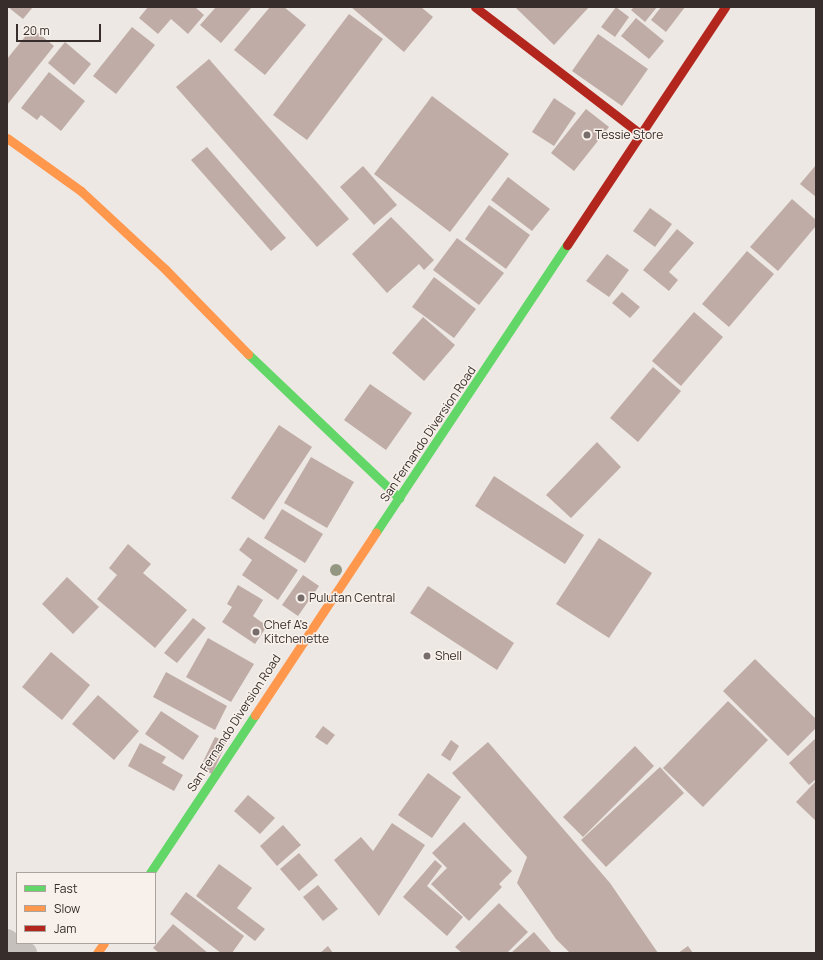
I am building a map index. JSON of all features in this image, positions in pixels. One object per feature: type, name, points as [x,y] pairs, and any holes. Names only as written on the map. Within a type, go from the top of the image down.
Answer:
[{"type":"main road","points":[[475,7],[642,135]]},
{"type":"main road","name":"San Fernando Diversion Road","points":[[151,872],[642,135],[725,7]]},
{"type":"main road","points":[[7,138],[81,191],[165,269],[286,394],[399,498]]},
{"type":"main road","points":[[97,953],[103,944]]},
{"type":"street","points":[[7,940],[26,953]]},
{"type":"building","points":[[8,7],[33,7],[23,19]]},
{"type":"building","points":[[148,7],[195,7],[204,15],[188,34],[171,19],[158,34],[139,18]]},
{"type":"building","points":[[216,7],[252,7],[221,43],[200,25]]},
{"type":"building","points":[[270,7],[284,7],[306,25],[265,75],[234,50]]},
{"type":"building","points":[[351,7],[421,7],[433,17],[404,52]]},
{"type":"building","points":[[515,7],[589,7],[554,45]]},
{"type":"building","points":[[616,7],[629,17],[615,37],[601,27]]},
{"type":"building","points":[[634,7],[657,7],[645,22],[631,10]]},
{"type":"building","points":[[661,7],[685,7],[666,32],[651,20]]},
{"type":"building","points":[[349,14],[383,39],[307,140],[273,115]]},
{"type":"building","points":[[636,18],[664,41],[649,59],[621,36]]},
{"type":"building","points":[[132,27],[155,45],[116,94],[93,76]]},
{"type":"building","points":[[32,28],[54,46],[7,105],[7,59]]},
{"type":"building","points":[[598,34],[648,69],[622,106],[572,71]]},
{"type":"building","points":[[65,42],[91,64],[74,85],[48,63]]},
{"type":"building","points":[[209,59],[349,219],[317,247],[176,87]]},
{"type":"building","points":[[49,72],[85,101],[61,131],[41,115],[37,120],[21,108]]},
{"type":"building","points":[[432,96],[509,154],[450,232],[374,174]]},
{"type":"building","points":[[554,98],[576,113],[554,146],[532,132]]},
{"type":"building","points":[[586,109],[609,127],[574,171],[551,153]]},
{"type":"building","points":[[207,147],[286,238],[271,251],[191,160]]},
{"type":"building","points":[[816,165],[816,197],[800,184]]},
{"type":"building","points":[[363,166],[397,205],[374,225],[340,187]]},
{"type":"building","points":[[508,177],[550,209],[532,231],[491,200]]},
{"type":"building","points":[[792,199],[816,220],[816,226],[778,271],[750,247]]},
{"type":"building","points":[[489,205],[530,235],[506,269],[465,239]]},
{"type":"building","points":[[650,208],[672,224],[655,247],[633,231]]},
{"type":"building","points":[[391,217],[434,260],[424,270],[419,264],[387,293],[352,254]]},
{"type":"building","points":[[677,229],[694,243],[669,272],[678,280],[669,291],[643,270]]},
{"type":"building","points":[[457,238],[504,273],[479,305],[433,270]]},
{"type":"building","points":[[747,251],[774,274],[729,327],[702,304]]},
{"type":"building","points":[[607,254],[629,270],[609,297],[586,281]]},
{"type":"building","points":[[434,277],[476,309],[454,338],[412,307]]},
{"type":"building","points":[[622,292],[640,307],[630,318],[612,303]]},
{"type":"building","points":[[694,312],[723,337],[681,386],[652,361]]},
{"type":"building","points":[[423,317],[455,345],[424,381],[392,353]]},
{"type":"building","points":[[653,367],[681,391],[638,442],[610,418]]},
{"type":"building","points":[[370,384],[412,413],[386,450],[344,420]]},
{"type":"building","points":[[279,425],[312,447],[264,520],[231,498]]},
{"type":"building","points":[[597,442],[621,467],[571,518],[546,495]]},
{"type":"building","points":[[311,457],[354,482],[327,528],[284,503]]},
{"type":"building","points":[[494,476],[584,535],[565,564],[475,506]]},
{"type":"building","points":[[282,509],[323,534],[305,563],[264,538]]},
{"type":"building","points":[[248,537],[298,570],[278,600],[242,575],[252,560],[239,550]]},
{"type":"building","points":[[599,538],[652,573],[609,638],[556,604]]},
{"type":"building","points":[[128,544],[151,564],[143,573],[187,610],[155,648],[97,599],[117,575],[109,568]]},
{"type":"building","points":[[303,575],[319,586],[298,616],[282,605]]},
{"type":"building","points":[[67,577],[99,607],[73,634],[42,604]]},
{"type":"building","points":[[238,585],[263,600],[253,616],[267,626],[255,644],[222,622],[232,607],[227,604]]},
{"type":"building","points":[[428,586],[514,643],[497,670],[410,613]]},
{"type":"building","points":[[193,618],[206,628],[177,663],[164,653]]},
{"type":"building","points":[[208,638],[254,664],[231,702],[186,677]]},
{"type":"building","points":[[51,652],[90,685],[62,720],[22,687]]},
{"type":"building","points":[[755,659],[816,719],[816,728],[788,756],[723,691]]},
{"type":"building","points":[[166,672],[227,706],[215,730],[153,697]]},
{"type":"building","points":[[98,695],[139,731],[114,760],[72,724]]},
{"type":"building","points":[[728,701],[768,740],[703,807],[663,768]]},
{"type":"building","points":[[161,711],[199,736],[183,760],[145,734]]},
{"type":"building","points":[[323,726],[335,735],[327,745],[315,737]]},
{"type":"building","points":[[215,737],[227,742],[212,774],[200,768]]},
{"type":"building","points":[[816,738],[816,779],[809,785],[789,763]]},
{"type":"building","points":[[451,740],[459,746],[450,761],[441,755]]},
{"type":"building","points":[[488,742],[610,883],[658,953],[570,953],[556,939],[517,883],[527,857],[452,773]]},
{"type":"building","points":[[140,743],[166,757],[162,763],[183,775],[174,791],[128,766]]},
{"type":"building","points":[[635,746],[654,766],[583,837],[563,817]]},
{"type":"building","points":[[660,767],[684,793],[606,867],[581,840]]},
{"type":"building","points":[[428,773],[461,797],[432,838],[398,815]]},
{"type":"building","points":[[816,781],[816,821],[796,802]]},
{"type":"building","points":[[248,795],[275,818],[260,834],[234,811]]},
{"type":"building","points":[[464,822],[512,871],[499,884],[502,887],[469,921],[431,884],[447,868],[432,853]]},
{"type":"building","points":[[392,823],[425,845],[379,916],[334,860],[361,837],[373,851]]},
{"type":"building","points":[[283,825],[301,845],[277,866],[260,846]]},
{"type":"building","points":[[299,853],[318,875],[299,891],[280,869]]},
{"type":"building","points":[[435,860],[442,866],[427,886],[463,917],[447,936],[403,897]]},
{"type":"building","points":[[219,864],[252,888],[237,908],[265,929],[255,941],[196,896]]},
{"type":"building","points":[[318,885],[338,909],[323,921],[303,897]]},
{"type":"building","points":[[186,892],[244,936],[232,953],[221,953],[170,914]]},
{"type":"building","points":[[499,903],[528,932],[507,953],[462,953],[455,947]]},
{"type":"building","points":[[173,924],[208,953],[159,953],[153,948]]},
{"type":"building","points":[[534,932],[552,953],[511,953]]},
{"type":"building","points":[[328,946],[333,953],[320,953]]},
{"type":"building","points":[[688,946],[693,953],[678,953]]},
{"type":"traffic: fast","points":[[376,532],[567,245]]},
{"type":"traffic: fast","points":[[248,354],[399,498]]},
{"type":"traffic: fast","points":[[151,872],[255,715]]},
{"type":"traffic: slow","points":[[7,138],[81,191],[165,269],[248,354]]},
{"type":"traffic: slow","points":[[255,715],[376,532]]},
{"type":"traffic: slow","points":[[97,953],[103,944]]},
{"type":"traffic: jam","points":[[475,7],[642,135]]},
{"type":"traffic: jam","points":[[567,245],[725,7]]},
{"type":"place","name":"Tessie Store","points":[[587,135]]},
{"type":"place","name":"Pulutan Central","points":[[301,598]]},
{"type":"place","name":"Chef A's Kitchenette","points":[[256,632]]},
{"type":"place","name":"Shell","points":[[427,656]]}]
